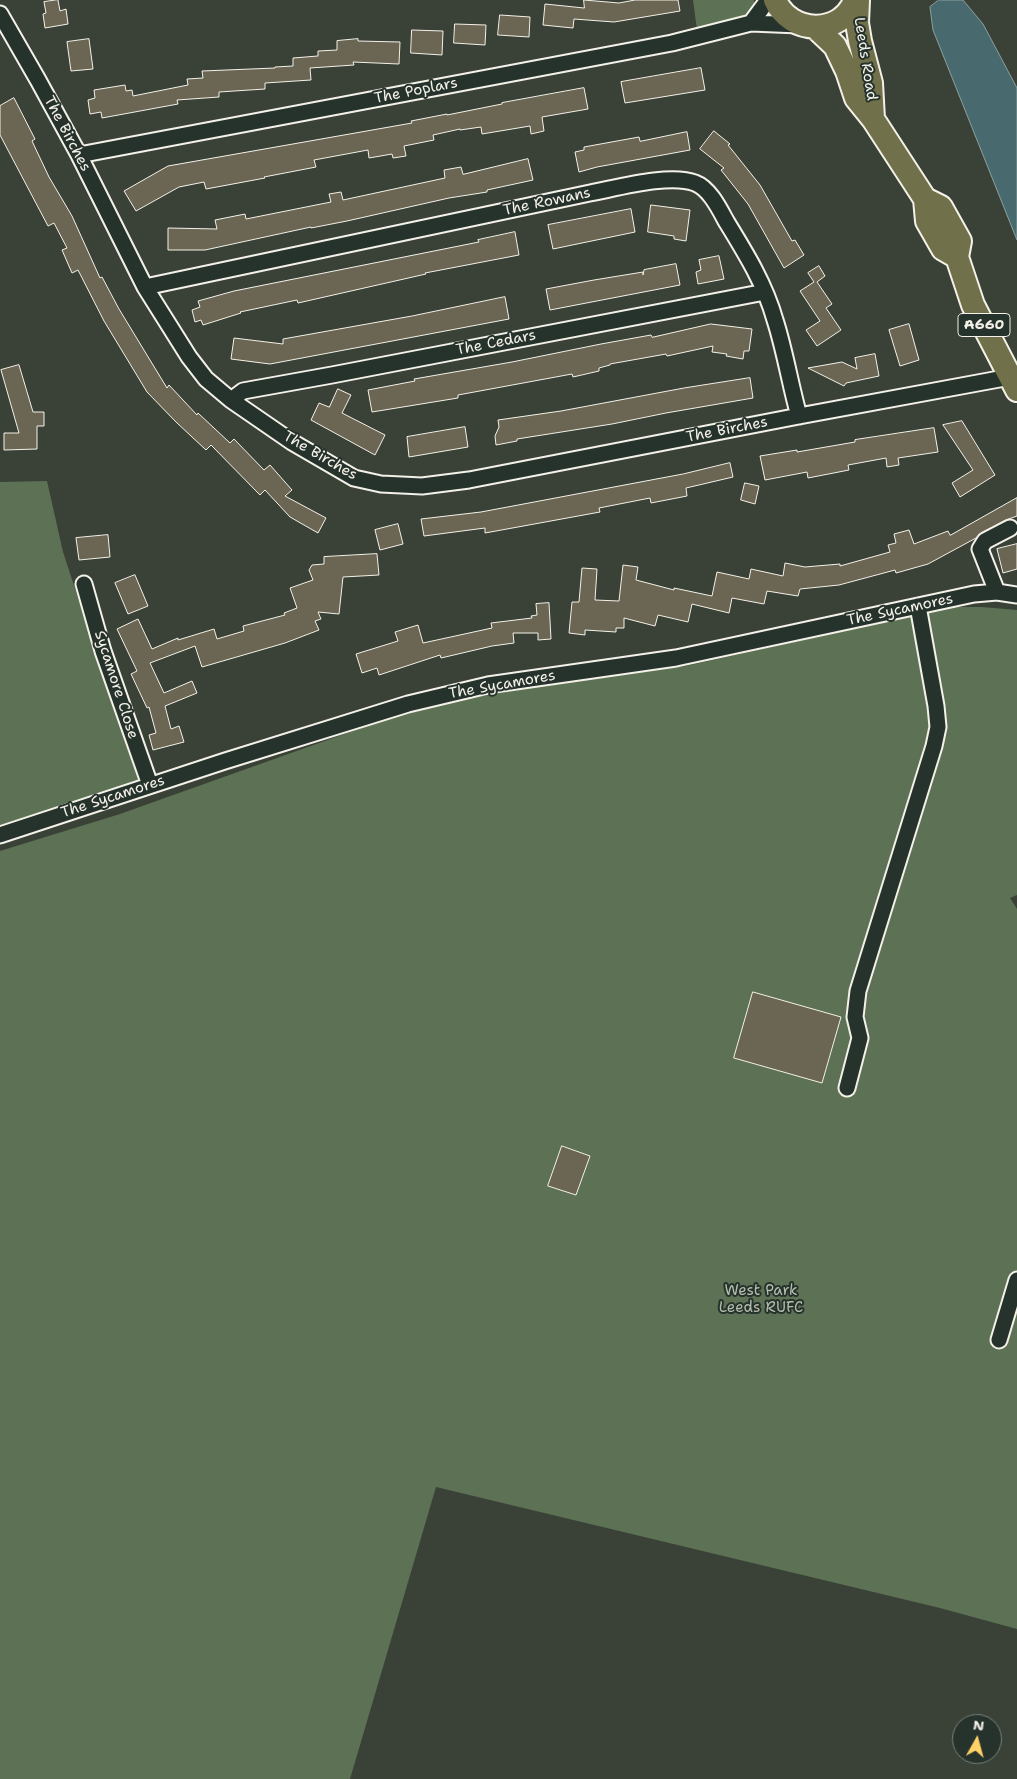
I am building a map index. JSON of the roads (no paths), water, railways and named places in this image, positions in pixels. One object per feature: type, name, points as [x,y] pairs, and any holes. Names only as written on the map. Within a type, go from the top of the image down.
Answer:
[{"type":"highway","name":"Leeds Road","points":[[775,0],[782,12],[789,18],[810,27],[835,46],[847,71],[856,98],[873,119],[925,199],[941,207],[960,241],[957,258],[973,305],[1014,384]]},
{"type":"highway","name":"Leeds Road","points":[[857,0],[860,40],[871,83],[873,119]]},
{"type":"highway","points":[[810,27],[827,26],[838,21],[848,13],[857,0]]},
{"type":"street","points":[[751,23],[768,0]]},
{"type":"street","name":"The Birches","points":[[0,14],[79,155],[145,286],[189,357],[206,379],[231,400],[300,447],[354,478],[381,484],[422,486],[469,480],[799,416],[1014,384]]},
{"type":"street","name":"The Poplars","points":[[79,155],[672,43],[751,23],[810,27]]},
{"type":"street","name":"The Rowans","points":[[145,286],[590,193],[655,181],[678,180],[696,183],[707,192],[720,210],[748,256],[765,292],[775,320],[799,416]]},
{"type":"street","name":"The Cedars","points":[[231,400],[243,391],[261,386],[332,375],[765,292]]},
{"type":"street","points":[[996,592],[980,550],[985,542],[1010,528]]},
{"type":"street","name":"Sycamore Close","points":[[84,584],[104,651],[150,785]]},
{"type":"street","name":"The Sycamores","points":[[0,835],[150,785],[408,704],[479,687],[676,658],[974,594],[996,592],[1017,595]]},
{"type":"street","points":[[846,1088],[860,1038],[855,1017],[858,991],[934,746],[938,727],[918,606]]},
{"type":"street","points":[[999,1340],[1017,1280]]},
{"type":"water","points":[[939,0],[963,0],[983,24],[1017,88],[1017,240],[933,30],[930,7]]},
{"type":"park label","name":"West Park Leeds RUFC","points":[[761,1300]]}]
